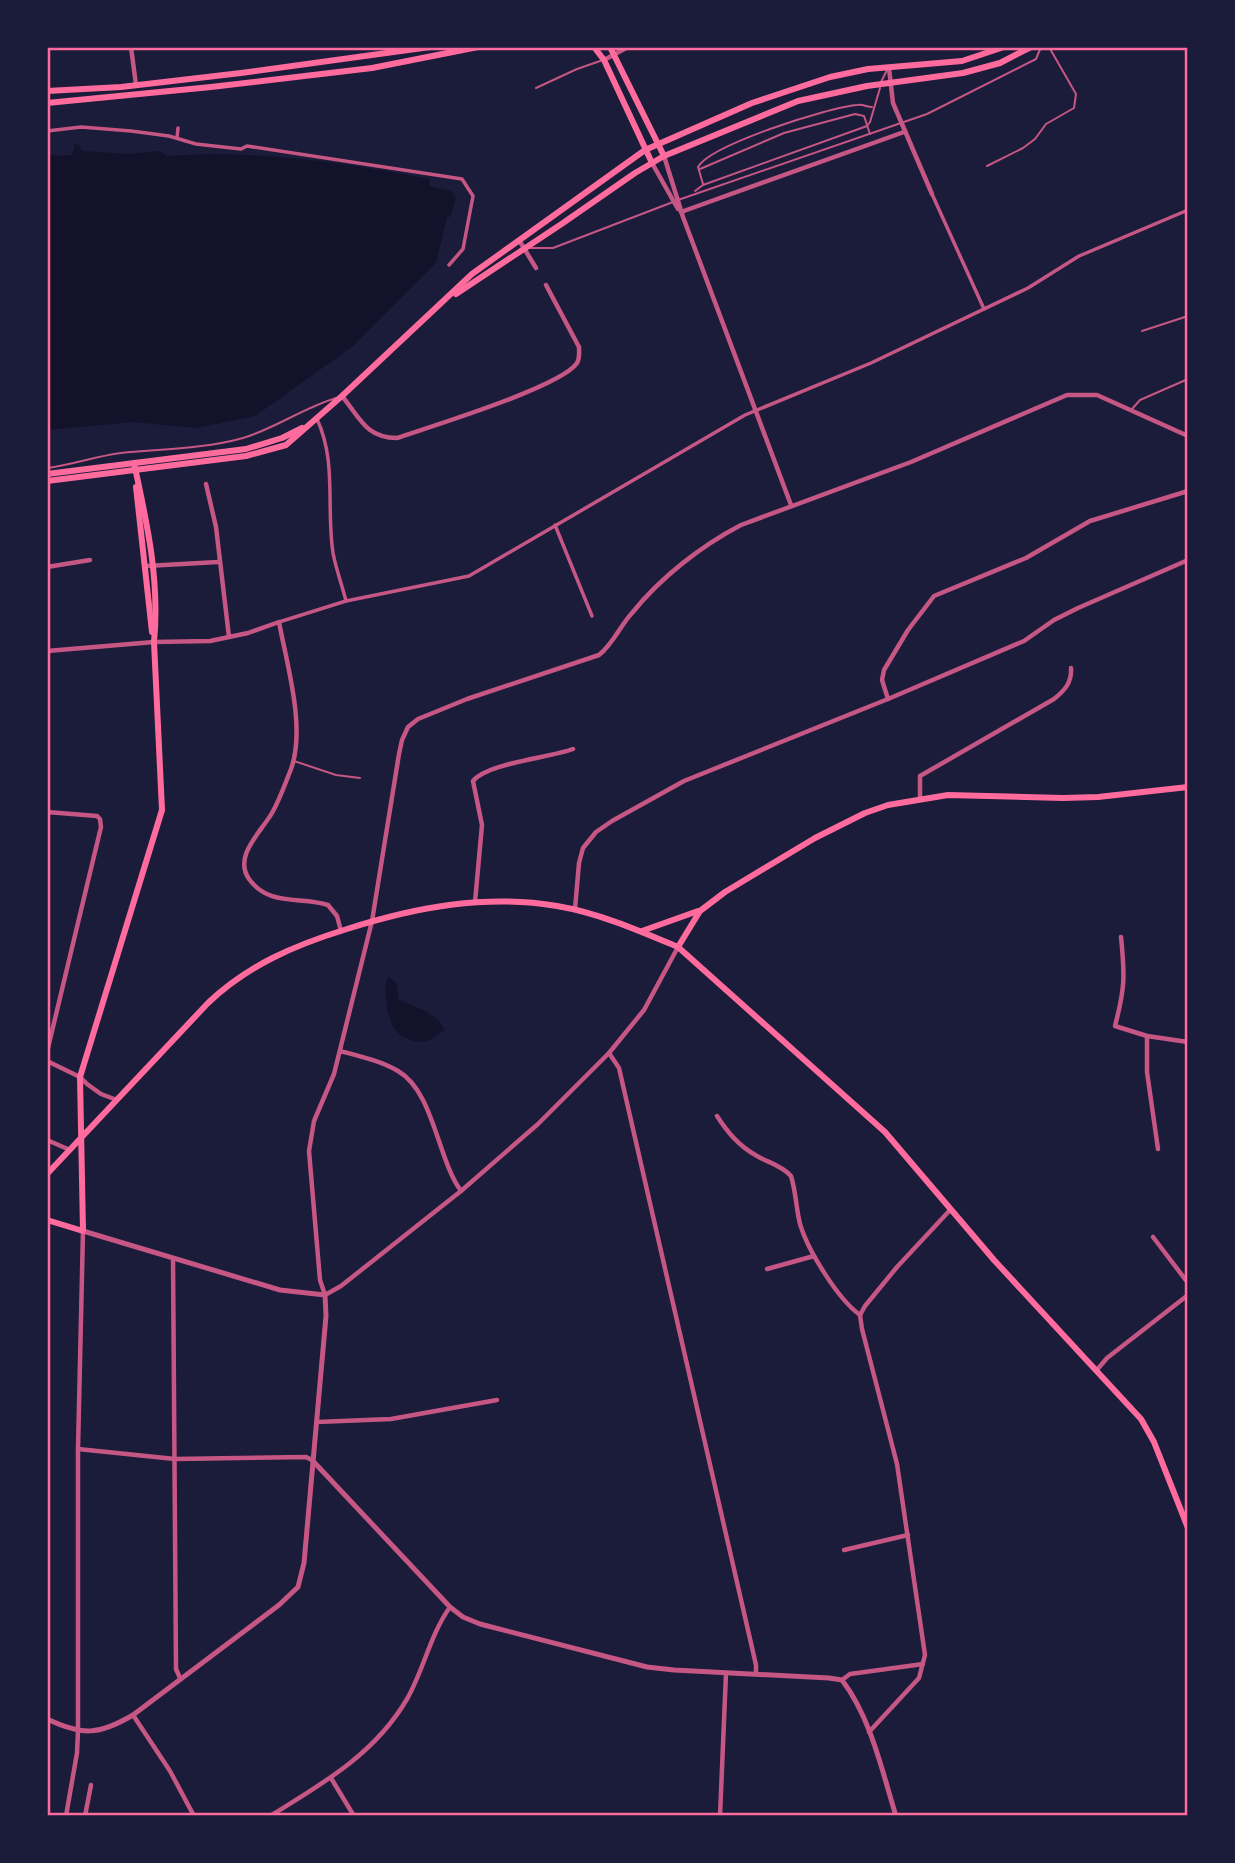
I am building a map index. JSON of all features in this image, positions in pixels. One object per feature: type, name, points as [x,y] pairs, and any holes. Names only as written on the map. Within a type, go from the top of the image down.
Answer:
[{"type":"main road","points":[[47,91],[136,85],[273,70],[430,47]]},
{"type":"main road","points":[[47,103],[372,68],[478,47]]},
{"type":"main road","points":[[594,47],[604,60],[652,163]]},
{"type":"main road","points":[[610,47],[664,156]]},
{"type":"main road","points":[[47,481],[255,447],[282,438],[317,419],[471,274],[645,150],[793,89],[830,77],[962,61],[1004,47]]},
{"type":"main road","points":[[446,300],[664,156],[798,101],[880,83],[963,74],[1000,62],[1031,47]]},
{"type":"main road","points":[[47,474],[135,467]]},
{"type":"main road","points":[[135,467],[154,566],[154,642]]},
{"type":"main road","points":[[47,1220],[83,1231],[80,1077],[162,810],[154,642],[137,508],[135,467]]},
{"type":"main road","points":[[642,931],[700,911],[725,892],[845,822],[888,805],[920,798],[976,794],[1037,798],[1086,797],[1188,787]]},
{"type":"main road","points":[[47,1174],[225,987],[284,951],[372,921],[434,906],[516,902],[575,909],[642,931],[678,947],[885,1132],[994,1260],[1141,1419],[1154,1442],[1188,1528]]},
{"type":"main road","points":[[678,947],[700,911]]},
{"type":"street","points":[[131,47],[136,85]]},
{"type":"street","points":[[604,60],[628,47]]},
{"type":"street","points":[[888,68],[893,103],[904,132],[984,309]]},
{"type":"street","points":[[47,131],[80,124],[177,138],[196,144],[241,149],[247,146],[462,179],[474,196],[463,249],[449,265]]},
{"type":"street","points":[[177,138],[178,128]]},
{"type":"street","points":[[681,212],[904,132]]},
{"type":"street","points":[[664,156],[676,201]]},
{"type":"street","points":[[652,163],[681,212],[792,505]]},
{"type":"street","points":[[47,651],[229,638],[346,600],[469,576],[755,410],[871,363],[1035,284],[1079,256],[1188,210]]},
{"type":"street","points":[[519,239],[536,268]]},
{"type":"street","points":[[342,396],[368,430],[383,438],[397,438],[497,404],[553,379],[571,369],[579,356],[576,338],[546,285]]},
{"type":"street","points":[[47,1720],[78,1731],[104,1730],[133,1715],[279,1605],[298,1587],[304,1563],[326,1316],[325,1295],[320,1280],[310,1136],[326,1097],[340,1051],[372,921],[399,754],[408,727],[418,719],[467,699],[598,655],[611,643],[633,611],[670,574],[725,533],[792,505],[911,462],[1067,395],[1097,396],[1188,436]]},
{"type":"street","points":[[317,419],[331,468],[333,548],[346,600]]},
{"type":"street","points":[[206,484],[216,527],[229,638]]},
{"type":"street","points":[[888,699],[882,680],[884,670],[908,630],[934,596],[1026,558],[1090,521],[1188,491]]},
{"type":"street","points":[[555,525],[592,616]]},
{"type":"street","points":[[47,567],[90,560]]},
{"type":"street","points":[[575,909],[583,848],[596,832],[612,821],[684,781],[1024,641],[1054,620],[1078,608],[1188,560]]},
{"type":"street","points":[[146,566],[218,562]]},
{"type":"street","points":[[279,622],[297,726],[293,763],[272,813],[249,847],[244,862],[245,870],[255,886],[273,897],[328,905],[337,916],[341,931]]},
{"type":"street","points":[[920,798],[920,776],[1054,699],[1067,687],[1072,676],[1071,668]]},
{"type":"street","points":[[475,902],[482,825],[473,781],[477,776],[511,764],[573,749]]},
{"type":"street","points":[[47,812],[97,816],[101,827],[47,1052]]},
{"type":"street","points":[[1121,937],[1125,992],[1115,1026],[1147,1036],[1188,1042]]},
{"type":"street","points":[[66,1816],[77,1754],[78,1731],[78,1449],[83,1231],[280,1290],[325,1295],[341,1286],[461,1191],[538,1124],[609,1053],[644,1010],[678,947]]},
{"type":"street","points":[[1147,1036],[1146,1052],[1158,1149]]},
{"type":"street","points":[[340,1051],[385,1065],[408,1078],[421,1097],[461,1191]]},
{"type":"street","points":[[609,1053],[619,1068],[756,1674]]},
{"type":"street","points":[[47,1061],[80,1077],[101,1094],[117,1100]]},
{"type":"street","points":[[718,1116],[729,1134],[740,1145],[758,1157],[778,1165],[791,1176],[802,1229],[814,1256],[860,1315],[891,1433],[925,1649],[919,1678],[869,1732]]},
{"type":"street","points":[[47,1140],[70,1150]]},
{"type":"street","points":[[860,1315],[897,1267],[951,1209]]},
{"type":"street","points":[[1153,1237],[1188,1283]]},
{"type":"street","points":[[767,1269],[814,1256]]},
{"type":"street","points":[[173,1258],[176,1669],[180,1678]]},
{"type":"street","points":[[1096,1371],[1107,1358],[1188,1295]]},
{"type":"street","points":[[316,1422],[391,1419],[497,1400]]},
{"type":"street","points":[[78,1449],[175,1459],[306,1457],[312,1460],[450,1607],[463,1617],[480,1624],[647,1667],[842,1680],[850,1674],[923,1664]]},
{"type":"street","points":[[844,1550],[908,1535]]},
{"type":"street","points":[[270,1816],[331,1778],[360,1756],[390,1725],[406,1700],[432,1638],[450,1607]]},
{"type":"street","points":[[720,1816],[726,1673]]},
{"type":"street","points":[[842,1680],[852,1693],[869,1732],[896,1816]]},
{"type":"street","points":[[133,1715],[170,1771],[194,1816]]},
{"type":"street","points":[[331,1778],[354,1816]]},
{"type":"street","points":[[85,1816],[90,1785]]},
{"type":"lane","points":[[692,193],[740,180],[927,114],[1036,59],[1041,47]]},
{"type":"lane","points":[[988,166],[1035,139],[1046,124],[1074,108],[1076,94],[1049,47]]},
{"type":"lane","points":[[536,88],[604,60]]},
{"type":"lane","points":[[525,248],[553,248],[676,201],[703,185],[867,126],[878,97],[880,83],[888,68]]},
{"type":"lane","points":[[703,185],[698,171],[699,163],[708,156],[768,130],[848,106],[873,106]]},
{"type":"lane","points":[[698,171],[701,167],[784,134],[855,114],[864,116],[870,135]]},
{"type":"lane","points":[[1142,331],[1188,316]]},
{"type":"lane","points":[[1131,409],[1140,400],[1188,379]]},
{"type":"lane","points":[[47,468],[118,453],[190,447],[239,439],[284,422],[311,406],[342,396]]},
{"type":"lane","points":[[293,763],[336,775],[360,778]]},
{"type":"shaded area","points":[[75,144],[83,151],[130,154],[159,151],[167,156],[233,154],[332,163],[430,179],[429,186],[451,191],[456,198],[450,217],[447,217],[436,263],[353,346],[255,416],[196,428],[133,422],[47,430],[47,154],[72,155]]},
{"type":"shaded area","points":[[389,977],[397,984],[398,999],[430,1014],[445,1030],[426,1042],[414,1041],[394,1029],[387,1010],[385,984]]}]
